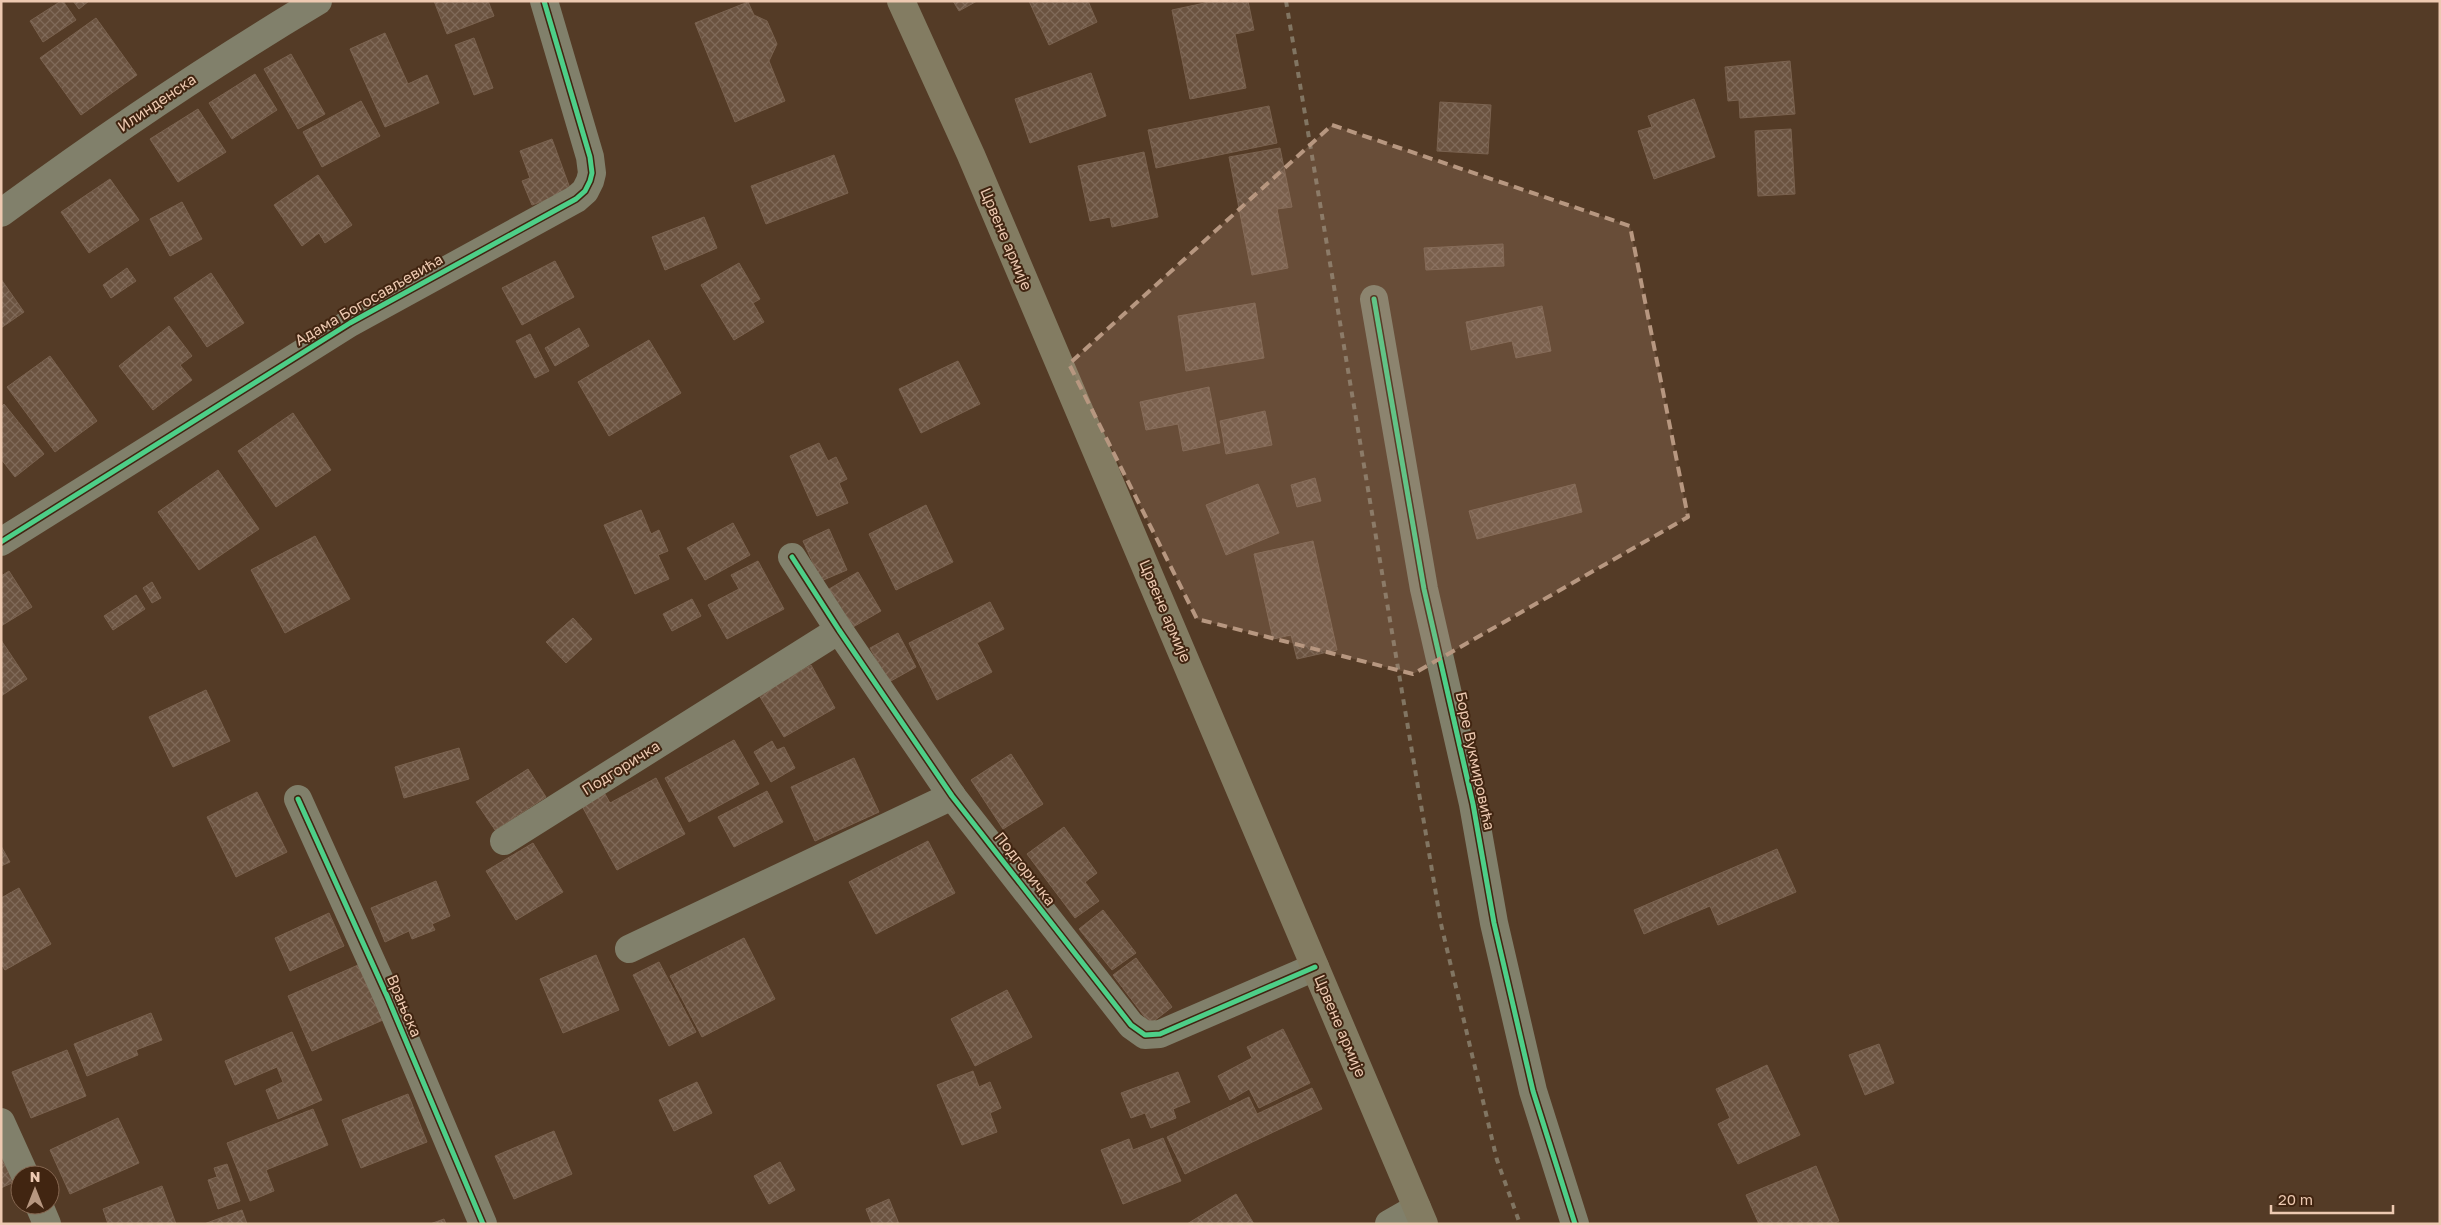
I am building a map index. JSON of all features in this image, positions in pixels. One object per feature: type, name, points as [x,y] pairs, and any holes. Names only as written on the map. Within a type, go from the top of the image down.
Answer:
[{"type":"main road","name":"Црвене армије","points":[[901,1],[971,155],[1420,1216]]},
{"type":"street","name":"Илинденска","points":[[1,212],[186,82],[318,1]]},
{"type":"street","name":"Адама Богосављевића","points":[[1,542],[350,323],[473,254],[548,216],[585,191],[592,173],[590,158],[544,1]]},
{"type":"street","name":"Боре Вукмировића","points":[[1374,299],[1424,589],[1473,804],[1494,923],[1533,1091],[1575,1224]]},
{"type":"street","name":"Подгоричка","points":[[792,557],[839,630],[952,796],[1131,1025],[1145,1035],[1160,1034],[1315,967]]},
{"type":"street","name":"Подгоричка","points":[[504,841],[839,630]]},
{"type":"street","points":[[629,949],[952,796]]},
{"type":"street","name":"Врањска","points":[[298,800],[390,1005],[482,1224]]},
{"type":"street","points":[[1,1122],[20,1165]]},
{"type":"street","points":[[1389,1224],[1420,1216]]},
{"type":"highlighted area","points":[[1332,125],[1630,226],[1688,517],[1413,674],[1197,619],[1069,364]]},
{"type":"building","points":[[63,1],[76,20],[43,42],[30,21]]},
{"type":"building","points":[[73,1],[89,1],[79,9]]},
{"type":"building","points":[[434,1],[488,1],[494,16],[447,34]]},
{"type":"building","points":[[953,1],[977,1],[959,11]]},
{"type":"building","points":[[1029,1],[1088,1],[1097,22],[1049,45]]},
{"type":"building","points":[[1214,1],[1248,1],[1254,30],[1235,34],[1246,88],[1190,99],[1172,10]]},
{"type":"building","points":[[748,2],[754,15],[767,21],[777,44],[769,61],[785,101],[735,122],[695,23]]},
{"type":"building","points":[[96,18],[137,75],[81,115],[40,58]]},
{"type":"building","points":[[385,33],[408,84],[427,75],[439,103],[385,127],[350,49]]},
{"type":"building","points":[[474,38],[493,88],[474,95],[455,45]]},
{"type":"building","points":[[291,54],[325,114],[298,129],[264,69]]},
{"type":"building","points":[[1790,61],[1795,114],[1740,118],[1739,100],[1728,101],[1725,67]]},
{"type":"building","points":[[1091,73],[1106,116],[1030,143],[1015,99]]},
{"type":"building","points":[[255,74],[277,110],[232,139],[209,103]]},
{"type":"building","points":[[1694,99],[1715,157],[1654,179],[1638,131],[1652,127],[1648,116]]},
{"type":"building","points":[[361,101],[380,136],[322,167],[303,132]]},
{"type":"building","points":[[1440,102],[1491,105],[1488,154],[1437,151]]},
{"type":"building","points":[[1269,106],[1277,143],[1156,168],[1148,130]]},
{"type":"building","points":[[198,109],[226,152],[178,182],[150,139]]},
{"type":"building","points":[[1791,129],[1795,194],[1758,196],[1755,131]]},
{"type":"building","points":[[552,139],[571,191],[532,205],[522,181],[530,178],[520,151]]},
{"type":"building","points":[[1280,148],[1292,207],[1277,209],[1288,268],[1252,275],[1229,157]]},
{"type":"building","points":[[1144,152],[1158,217],[1112,227],[1110,217],[1090,221],[1078,166]]},
{"type":"building","points":[[834,155],[848,193],[766,224],[751,186]]},
{"type":"building","points":[[318,175],[352,225],[325,243],[319,233],[302,246],[274,205]]},
{"type":"building","points":[[110,179],[139,220],[89,253],[61,212]]},
{"type":"building","points":[[182,202],[202,239],[170,256],[150,219]]},
{"type":"building","points":[[704,217],[717,248],[665,270],[652,237]]},
{"type":"building","points":[[1503,244],[1504,266],[1426,270],[1424,248]]},
{"type":"building","points":[[555,261],[574,297],[522,325],[502,288]]},
{"type":"building","points":[[739,263],[760,299],[753,303],[764,322],[734,340],[701,285]]},
{"type":"building","points":[[127,268],[136,281],[111,298],[103,285]]},
{"type":"building","points":[[211,273],[244,323],[207,347],[174,298]]},
{"type":"building","points":[[1,279],[24,312],[1,328]]},
{"type":"building","points":[[1255,303],[1264,358],[1186,371],[1178,316]]},
{"type":"building","points":[[1542,306],[1551,351],[1516,358],[1512,341],[1471,350],[1466,322]]},
{"type":"building","points":[[169,326],[192,356],[180,365],[192,380],[153,410],[119,366]]},
{"type":"building","points":[[579,328],[589,346],[555,366],[545,348]]},
{"type":"building","points":[[530,334],[549,371],[535,378],[516,341]]},
{"type":"building","points":[[649,340],[681,393],[609,436],[578,382]]},
{"type":"building","points":[[50,356],[97,421],[55,452],[7,387]]},
{"type":"building","points":[[958,361],[980,404],[921,433],[899,389]]},
{"type":"building","points":[[1209,387],[1220,443],[1183,451],[1178,424],[1146,430],[1140,402]]},
{"type":"building","points":[[4,404],[44,454],[15,477],[1,459],[1,407]]},
{"type":"building","points":[[1265,411],[1272,445],[1226,454],[1220,421]]},
{"type":"building","points":[[293,413],[331,470],[276,507],[238,451]]},
{"type":"building","points":[[819,443],[828,461],[836,457],[847,479],[839,483],[848,503],[817,516],[790,456]]},
{"type":"building","points":[[218,470],[259,529],[199,570],[158,512]]},
{"type":"building","points":[[1315,478],[1321,501],[1297,507],[1291,485]]},
{"type":"building","points":[[1258,484],[1279,533],[1226,555],[1206,505]]},
{"type":"building","points":[[1575,484],[1582,512],[1477,539],[1469,511]]},
{"type":"building","points":[[926,505],[953,562],[896,590],[869,534]]},
{"type":"building","points":[[641,510],[651,534],[659,530],[668,551],[658,555],[669,579],[635,594],[604,525]]},
{"type":"building","points":[[733,523],[750,555],[705,580],[687,548]]},
{"type":"building","points":[[829,529],[847,570],[821,581],[803,541]]},
{"type":"building","points":[[315,536],[350,599],[285,633],[251,570]]},
{"type":"building","points":[[1313,541],[1337,650],[1297,659],[1291,635],[1273,639],[1254,554]]},
{"type":"building","points":[[758,561],[784,609],[727,639],[708,605],[739,589],[731,575]]},
{"type":"building","points":[[9,571],[32,607],[1,626],[1,576]]},
{"type":"building","points":[[858,572],[881,611],[846,631],[824,592]]},
{"type":"building","points":[[152,582],[161,598],[152,603],[143,588]]},
{"type":"building","points":[[136,595],[145,609],[113,630],[104,616]]},
{"type":"building","points":[[692,599],[701,616],[672,631],[663,614]]},
{"type":"building","points":[[990,602],[1004,629],[977,643],[992,672],[937,700],[909,643]]},
{"type":"building","points":[[573,618],[592,639],[566,663],[546,642]]},
{"type":"building","points":[[898,633],[916,667],[889,682],[870,648]]},
{"type":"building","points":[[1,640],[27,679],[1,696]]},
{"type":"building","points":[[811,665],[835,708],[784,737],[759,695]]},
{"type":"building","points":[[206,690],[230,741],[173,767],[149,717]]},
{"type":"building","points":[[734,740],[759,784],[689,822],[665,778]]},
{"type":"building","points":[[772,741],[777,750],[784,747],[795,768],[771,782],[754,752]]},
{"type":"building","points":[[459,748],[469,779],[404,798],[395,767]]},
{"type":"building","points":[[1011,754],[1043,804],[1003,829],[971,780]]},
{"type":"building","points":[[854,758],[879,812],[815,841],[791,787]]},
{"type":"building","points":[[528,769],[546,797],[495,830],[476,802]]},
{"type":"building","points":[[656,778],[685,834],[617,870],[582,806],[605,794],[610,803]]},
{"type":"building","points":[[767,791],[783,822],[734,847],[718,817]]},
{"type":"building","points":[[257,792],[287,852],[236,877],[207,817]]},
{"type":"building","points":[[1064,827],[1097,873],[1085,882],[1099,901],[1075,918],[1027,854]]},
{"type":"building","points":[[928,841],[955,893],[876,934],[849,882]]},
{"type":"building","points":[[533,843],[563,892],[516,920],[486,871]]},
{"type":"building","points":[[1,846],[10,862],[1,866]]},
{"type":"building","points":[[1777,849],[1796,892],[1718,925],[1710,906],[1644,934],[1634,910]]},
{"type":"building","points":[[436,881],[450,916],[432,924],[435,930],[412,939],[409,931],[385,942],[371,908]]},
{"type":"building","points":[[19,888],[51,944],[5,970],[1,964],[1,898]]},
{"type":"building","points":[[1103,910],[1136,953],[1112,970],[1079,929]]},
{"type":"building","points":[[329,913],[344,946],[290,971],[275,938]]},
{"type":"building","points":[[744,938],[775,999],[702,1037],[670,976]]},
{"type":"building","points":[[596,955],[619,1010],[563,1033],[540,979]]},
{"type":"building","points":[[1136,958],[1172,1007],[1150,1024],[1113,975]]},
{"type":"building","points":[[659,962],[696,1032],[669,1046],[633,975]]},
{"type":"building","points":[[358,965],[383,1020],[312,1051],[288,996]]},
{"type":"building","points":[[1007,990],[1032,1037],[975,1066],[951,1019]]},
{"type":"building","points":[[151,1013],[162,1040],[136,1050],[138,1055],[87,1076],[74,1044]]},
{"type":"building","points":[[1283,1029],[1310,1083],[1259,1108],[1249,1089],[1230,1100],[1218,1076],[1252,1058],[1247,1047]]},
{"type":"building","points":[[292,1032],[322,1100],[278,1119],[266,1090],[283,1082],[277,1067],[235,1085],[225,1061]]},
{"type":"building","points":[[1879,1044],[1894,1083],[1865,1095],[1849,1055]]},
{"type":"building","points":[[67,1050],[86,1096],[31,1118],[12,1072]]},
{"type":"building","points":[[1767,1065],[1800,1135],[1738,1164],[1718,1124],[1730,1118],[1716,1089]]},
{"type":"building","points":[[973,1071],[979,1087],[990,1082],[1001,1108],[990,1113],[997,1132],[962,1145],[937,1085]]},
{"type":"building","points":[[1178,1072],[1190,1102],[1173,1109],[1176,1118],[1151,1128],[1145,1113],[1131,1118],[1121,1093]]},
{"type":"building","points":[[697,1082],[712,1113],[674,1131],[659,1100]]},
{"type":"building","points":[[1312,1088],[1322,1109],[1185,1174],[1167,1137],[1249,1097],[1257,1114]]},
{"type":"building","points":[[408,1094],[427,1142],[361,1168],[342,1120]]},
{"type":"building","points":[[313,1109],[328,1145],[266,1170],[274,1191],[250,1201],[227,1143]]},
{"type":"building","points":[[118,1118],[139,1163],[70,1194],[60,1172],[60,1165],[57,1165],[50,1150]]},
{"type":"building","points":[[554,1131],[572,1174],[514,1199],[495,1156]]},
{"type":"building","points":[[1163,1138],[1181,1181],[1123,1204],[1101,1150],[1129,1139],[1133,1150]]},
{"type":"building","points":[[1,1156],[10,1174],[10,1184],[1,1188]]},
{"type":"building","points":[[780,1162],[795,1190],[769,1204],[754,1176]]},
{"type":"building","points":[[227,1164],[240,1201],[218,1209],[208,1180],[217,1177],[214,1168]]},
{"type":"building","points":[[1816,1166],[1839,1221],[1833,1224],[1759,1224],[1746,1195]]},
{"type":"building","points":[[162,1186],[176,1224],[108,1224],[103,1209]]},
{"type":"building","points":[[1236,1194],[1254,1224],[1187,1224]]},
{"type":"building","points":[[889,1199],[899,1224],[872,1224],[866,1209]]},
{"type":"building","points":[[242,1210],[247,1224],[204,1224]]},
{"type":"building","points":[[444,1219],[446,1224],[430,1224]]},
{"type":"railway","points":[[1286,1],[1441,924],[1497,1160],[1520,1224]]},
{"type":"cycle path","points":[[1,542],[350,323],[576,199],[585,191],[592,173],[590,157],[544,1]]},
{"type":"cycle path","points":[[1374,299],[1424,589],[1473,804],[1494,923],[1533,1091],[1575,1224]]},
{"type":"cycle path","points":[[792,557],[839,630],[952,796],[1131,1025],[1145,1035],[1160,1034],[1315,967]]},
{"type":"cycle path","points":[[298,799],[387,996],[483,1224]]}]
